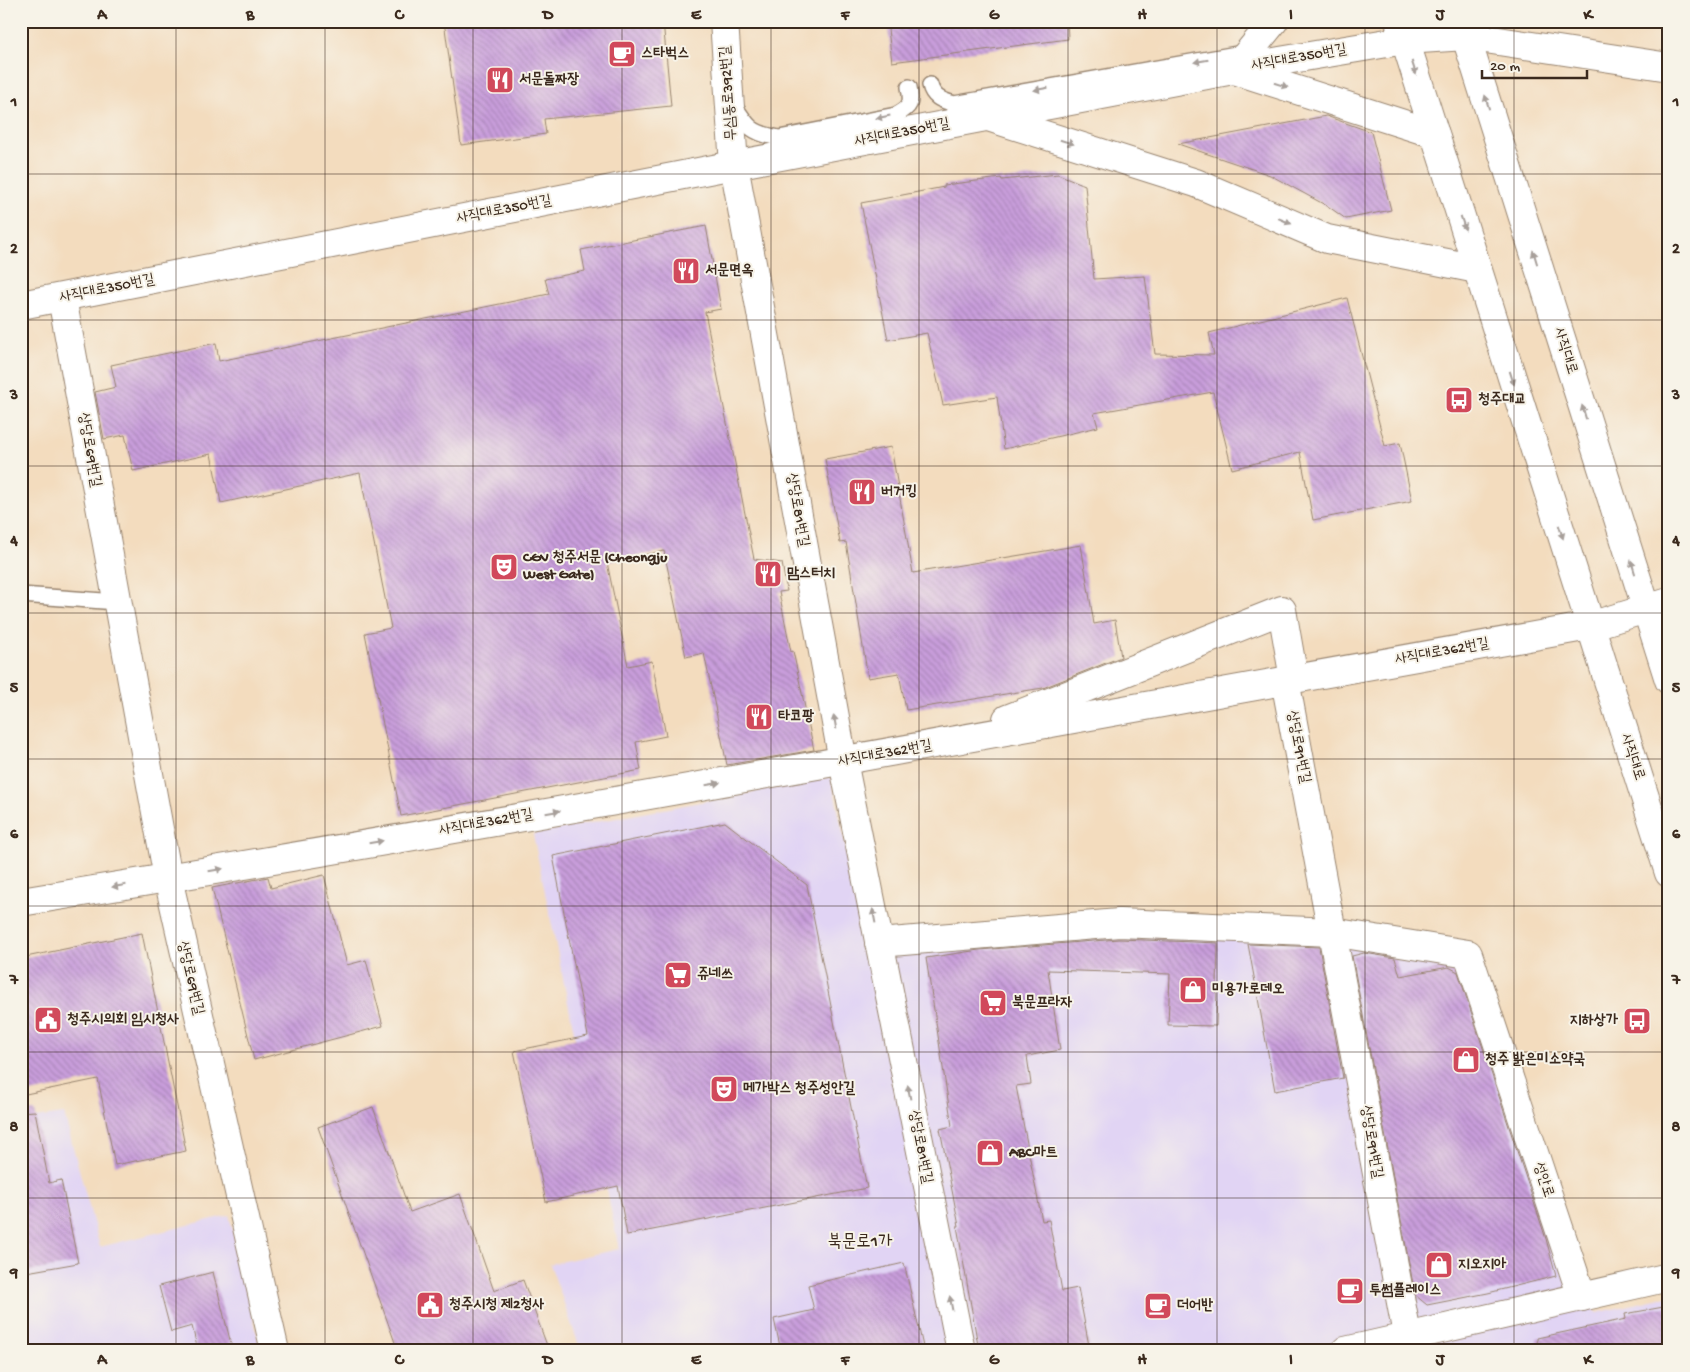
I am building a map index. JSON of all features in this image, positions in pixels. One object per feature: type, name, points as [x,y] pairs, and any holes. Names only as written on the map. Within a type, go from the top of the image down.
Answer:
[{"type":"street","name":"무심동로392번길","points":[[724,21],[734,165]]},
{"type":"street","points":[[1274,21],[1242,61],[1435,134]]},
{"type":"street","name":"사직대로350번길","points":[[21,305],[987,117],[1242,61],[1402,31],[1463,29],[1668,71]]},
{"type":"street","name":"사직대로","points":[[1463,29],[1657,605],[1669,680]]},
{"type":"street","name":"사직대로","points":[[1402,31],[1669,872]]},
{"type":"street","name":"사직대로350번길","points":[[987,117],[1196,183],[1327,239],[1478,269]]},
{"type":"street","name":"상당로81번길","points":[[734,165],[843,761],[961,1351]]},
{"type":"street","name":"상당로69번길","points":[[62,298],[168,878],[274,1351]]},
{"type":"street","name":"사직대로362번길","points":[[21,902],[843,761],[1590,626],[1657,605]]},
{"type":"street","name":"사직대로362번길","points":[[950,742],[1282,610],[1290,680]]},
{"type":"street","name":"상당로91번길","points":[[1290,680],[1332,932],[1408,1344]]},
{"type":"street","points":[[879,943],[1119,924],[1332,932]]},
{"type":"street","name":"성안로","points":[[1332,932],[1468,954],[1582,1297]]},
{"type":"street","points":[[1345,1351],[1408,1344],[1582,1297],[1669,1277]]},
{"type":"lane","points":[[930,85],[932,92],[939,99],[954,104],[1242,61]]},
{"type":"lane","points":[[730,98],[745,123],[760,134],[779,138],[896,115],[906,110],[911,100],[909,87]]},
{"type":"lane","points":[[21,595],[117,602]]},
{"type":"shaded area","points":[[831,777],[868,950],[1070,932],[1345,941],[1463,960],[1596,1313],[1669,1296],[1669,1351],[581,1351],[550,1264],[619,1249],[533,834]]},
{"type":"shaded area","points":[[64,1114],[100,1247],[229,1215],[261,1351],[21,1351],[21,1120]]},
{"type":"building","points":[[444,21],[663,21],[671,106],[544,119],[546,134],[461,145]]},
{"type":"building","points":[[887,21],[1067,21],[1068,39],[892,62]]},
{"type":"building","points":[[1326,116],[1371,132],[1391,210],[1346,219],[1329,207],[1270,175],[1178,144]]},
{"type":"building","points":[[1058,174],[1085,185],[1094,279],[1145,276],[1155,354],[1214,355],[1209,333],[1347,298],[1385,446],[1400,443],[1412,501],[1313,520],[1300,452],[1232,469],[1213,392],[1094,413],[1098,427],[1004,449],[997,397],[943,405],[927,333],[888,340],[861,203],[944,187],[944,185]]},
{"type":"building","points":[[706,226],[721,309],[705,312],[754,559],[782,563],[787,591],[779,592],[814,750],[727,765],[704,653],[686,657],[664,551],[607,562],[628,666],[652,661],[666,736],[636,742],[641,770],[401,816],[365,633],[391,628],[360,473],[221,503],[211,454],[133,471],[125,435],[104,439],[95,392],[116,387],[111,365],[216,343],[219,361],[549,294],[545,279],[585,271],[581,250]]},
{"type":"building","points":[[891,447],[913,573],[1081,545],[1094,624],[1115,620],[1121,657],[1043,688],[906,710],[899,673],[868,678],[846,542],[840,543],[825,459]]},
{"type":"building","points":[[725,822],[807,885],[867,1188],[627,1235],[618,1186],[546,1202],[514,1051],[588,1036],[553,856]]},
{"type":"building","points":[[324,875],[347,965],[366,960],[383,1026],[254,1060],[212,888],[268,877],[271,888]]},
{"type":"building","points":[[142,933],[186,1151],[115,1165],[98,1079],[21,1095],[21,958]]},
{"type":"building","points":[[1119,939],[1218,943],[1216,1026],[1168,1025],[1170,974],[1048,970],[1060,1050],[1027,1056],[1031,1084],[1016,1086],[1042,1221],[1049,1220],[1062,1291],[1078,1288],[1090,1351],[979,1351],[957,1226],[959,1226],[940,1129],[952,1126],[926,958],[979,950]]},
{"type":"building","points":[[1248,944],[1319,947],[1343,1078],[1275,1091]]},
{"type":"building","points":[[1364,953],[1395,958],[1400,976],[1449,967],[1458,972],[1546,1239],[1556,1276],[1488,1293],[1427,1305],[1415,1295],[1352,956]]},
{"type":"building","points":[[373,1107],[410,1212],[460,1194],[494,1291],[523,1280],[549,1351],[398,1351],[318,1127]]},
{"type":"building","points":[[35,1111],[49,1183],[61,1180],[78,1263],[21,1273],[21,1112]]},
{"type":"building","points":[[904,1263],[924,1351],[781,1351],[774,1319],[814,1310],[808,1285]]},
{"type":"building","points":[[213,1272],[231,1344],[198,1351],[192,1326],[171,1332],[159,1286]]},
{"type":"building","points":[[1669,1306],[1669,1351],[1538,1351],[1537,1338],[1626,1319],[1625,1314]]},
{"type":"place","name":"스타벅스","points":[[622,54]]},
{"type":"place","name":"서문돌짜장","points":[[500,80]]},
{"type":"place","name":"서문면옥","points":[[686,271]]},
{"type":"place","name":"청주대교","points":[[1459,400]]},
{"type":"place","name":"버거킹","points":[[862,492]]},
{"type":"place","name":"CGV 청주서문 (Cheongju West Gate)","points":[[504,567]]},
{"type":"place","name":"맘스터치","points":[[768,574]]},
{"type":"place","name":"타코팡","points":[[759,717]]},
{"type":"place","name":"쥬네쓰","points":[[678,975]]},
{"type":"place","name":"미용가로데오","points":[[1193,990]]},
{"type":"place","name":"북문프라자","points":[[993,1003]]},
{"type":"place","name":"청주시의회 임시청사","points":[[48,1020]]},
{"type":"place","name":"지하상가","points":[[1637,1021]]},
{"type":"place","name":"청주 밝은미소약국","points":[[1466,1060]]},
{"type":"place","name":"메가박스 청주성안길","points":[[724,1089]]},
{"type":"place","name":"ABC마트","points":[[990,1153]]},
{"type":"place","name":"지오지아","points":[[1439,1265]]},
{"type":"place","name":"투썸플레이스","points":[[1350,1291]]},
{"type":"place","name":"청주시청 제2청사","points":[[430,1305]]},
{"type":"place","name":"더어반","points":[[1158,1306]]},
{"type":"district","name":"북문로1가","points":[[860,1242]]}]
